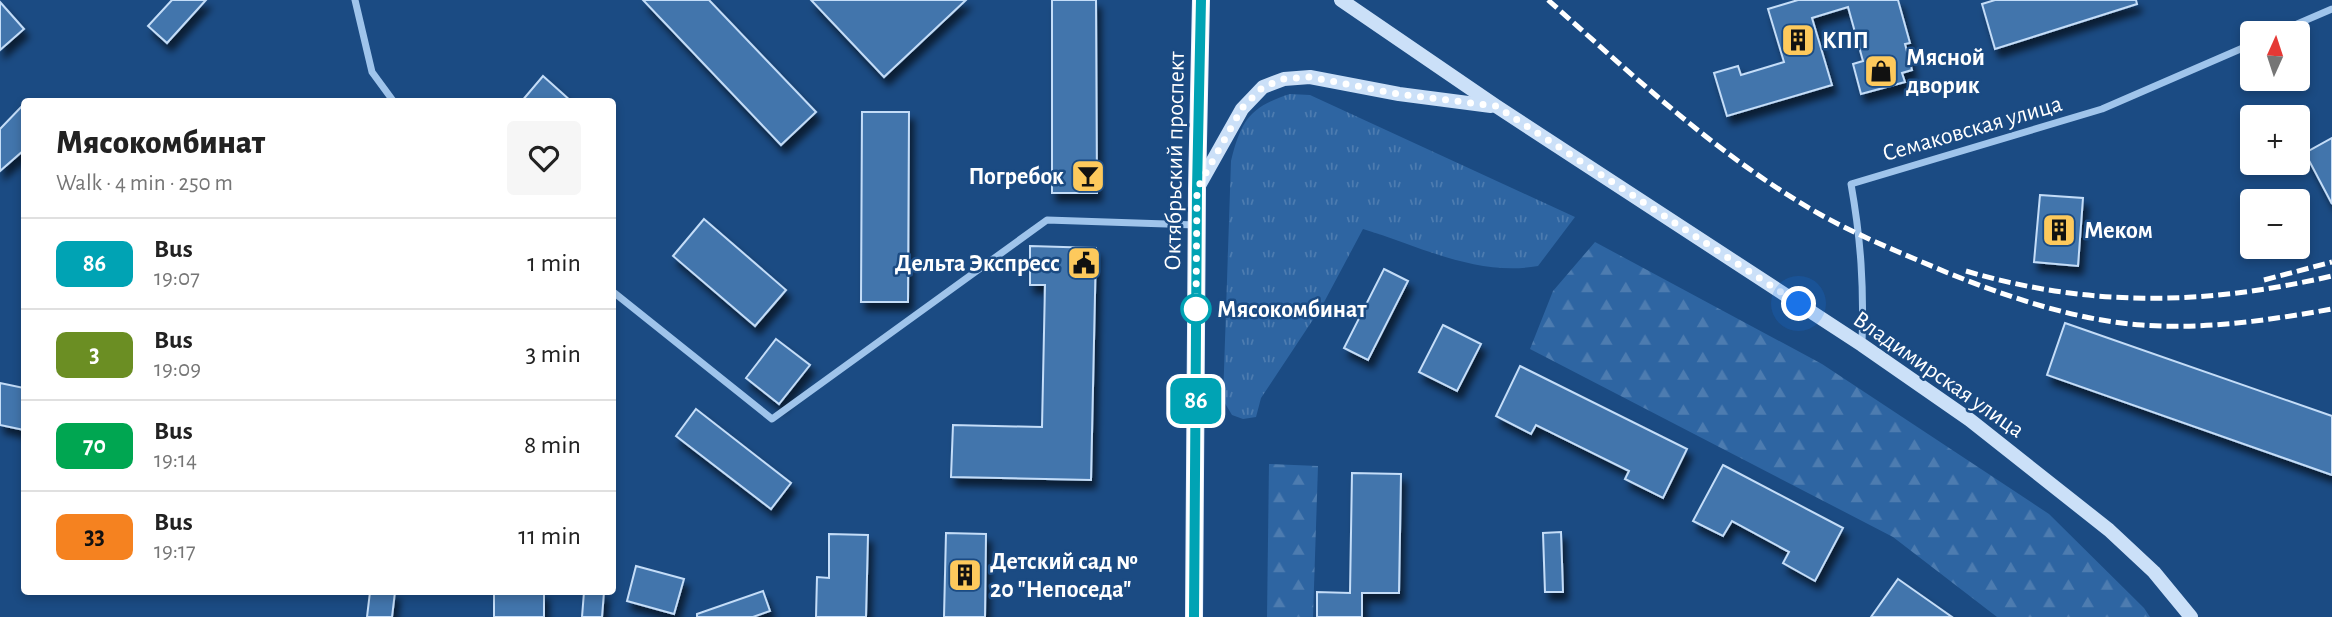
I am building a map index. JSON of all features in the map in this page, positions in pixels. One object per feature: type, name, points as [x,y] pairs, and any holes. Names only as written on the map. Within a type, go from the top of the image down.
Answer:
[{"type":"main road","name":"Октябрьский проспект","points":[[1194,617],[1201,0]]},
{"type":"main road","name":"Владимирская улица","points":[[1341,0],[1496,106],[1862,345],[1970,420],[2109,530],[2154,572],[2191,617]]},
{"type":"main road","name":"Владимирская улица","points":[[1197,189],[1242,108],[1263,87],[1284,79],[1310,77],[1398,94],[1496,106]]},
{"type":"street","points":[[355,0],[372,72],[391,98]]},
{"type":"street","points":[[2304,21],[2332,9]]},
{"type":"street","name":"Семаковская улица","points":[[1862,345],[1864,289],[1860,235],[1851,184],[2102,109],[2240,49]]},
{"type":"street","points":[[616,293],[772,419],[1047,220],[1197,225]]},
{"type":"green space","points":[[1290,94],[1310,95],[1575,217],[1538,266],[1516,268],[1471,264],[1363,229],[1322,306],[1261,398],[1256,417],[1243,419],[1232,415],[1223,400],[1231,161],[1239,135],[1249,117],[1265,104]]},
{"type":"green space","points":[[1595,242],[1822,364],[2049,514],[2150,617],[1997,617],[1893,537],[1530,349],[1553,291]]},
{"type":"green space","points":[[1269,464],[1318,466],[1313,617],[1267,617]]},
{"type":"building","points":[[172,0],[206,0],[167,43],[148,26]]},
{"type":"building","points":[[643,0],[709,0],[816,112],[781,145]]},
{"type":"building","points":[[811,0],[966,0],[884,77]]},
{"type":"building","points":[[1052,0],[1096,0],[1097,193],[1052,193]]},
{"type":"building","points":[[1798,0],[1898,0],[1910,43],[1905,44],[1912,70],[1902,73],[1905,82],[1861,94],[1853,64],[1863,61],[1848,7],[1812,18],[1832,85],[1727,116],[1714,73],[1738,66],[1741,75],[1784,62],[1768,9]]},
{"type":"building","points":[[1995,0],[2136,0],[2137,4],[1995,49],[1982,4]]},
{"type":"building","points":[[0,2],[24,29],[0,50]]},
{"type":"building","points":[[543,76],[568,98],[524,98]]},
{"type":"building","points":[[21,107],[21,153],[0,171],[0,129]]},
{"type":"building","points":[[862,112],[909,112],[908,302],[861,302]]},
{"type":"building","points":[[2332,138],[2332,204],[2310,162],[2310,150]]},
{"type":"building","name":"Меком","points":[[2040,195],[2083,198],[2078,266],[2034,262]]},
{"type":"building","points":[[704,219],[786,290],[755,326],[673,256]]},
{"type":"building","points":[[1030,246],[1096,248],[1091,480],[951,477],[953,425],[1042,427],[1045,285],[1030,285]]},
{"type":"building","points":[[1384,269],[1408,281],[1368,360],[1344,348]]},
{"type":"building","points":[[2065,323],[2332,416],[2332,475],[2047,375]]},
{"type":"building","points":[[1443,325],[1481,344],[1457,391],[1419,372]]},
{"type":"building","points":[[776,339],[810,365],[779,404],[746,378]]},
{"type":"building","points":[[1520,366],[1687,449],[1663,498],[1625,479],[1629,471],[1536,425],[1531,434],[1496,416]]},
{"type":"building","points":[[0,383],[21,387],[21,429],[0,425]]},
{"type":"building","points":[[696,409],[791,483],[771,509],[676,436]]},
{"type":"building","points":[[1723,465],[1843,528],[1815,581],[1783,563],[1789,552],[1732,521],[1723,536],[1693,521]]},
{"type":"building","points":[[1352,473],[1401,474],[1399,593],[1362,593],[1362,617],[1317,617],[1317,592],[1350,593]]},
{"type":"building","points":[[1561,532],[1563,592],[1545,592],[1543,533]]},
{"type":"building","name":"Детский сад № 20 \"Непоседа\"","points":[[946,533],[986,534],[985,617],[944,617]]},
{"type":"building","points":[[829,534],[868,535],[866,617],[816,617],[817,577],[829,578]]},
{"type":"building","points":[[636,566],[684,579],[674,614],[627,601]]},
{"type":"building","points":[[1898,579],[1952,617],[1871,617]]},
{"type":"building","points":[[763,591],[770,611],[753,617],[697,617],[697,614]]},
{"type":"building","points":[[370,595],[395,595],[392,617],[367,617]]},
{"type":"building","points":[[494,595],[544,595],[544,617],[494,617]]},
{"type":"building","points":[[584,595],[604,595],[602,617],[582,617]]},
{"type":"railway","points":[[1548,0],[1680,116],[1749,169],[1838,224],[1948,273],[2044,307],[2092,318],[2142,325],[2213,325],[2332,309]]},
{"type":"railway","points":[[2264,280],[2332,262]]},
{"type":"railway","points":[[1966,271],[2058,291],[2149,298],[2239,293],[2332,276]]},
{"type":"bus line","name":"86","points":[[1194,617],[1201,0]]},
{"type":"place","name":"КПП","points":[[1798,40]]},
{"type":"place","name":"Мясной дворик","points":[[1881,71]]},
{"type":"place","name":"Погребок","points":[[1088,176]]},
{"type":"place","name":"Меком","points":[[2059,230]]},
{"type":"place","name":"Дельта Экспресс","points":[[1084,263]]},
{"type":"place","name":"Мясокомбинат","points":[[1196,309]]},
{"type":"place","name":"Детский сад № 20 \"Непоседа\"","points":[[965,575]]},
{"type":"route","points":[[1196,309],[1197,189],[1242,108],[1263,87],[1284,79],[1310,77],[1398,94],[1496,106],[1799,304]]}]
